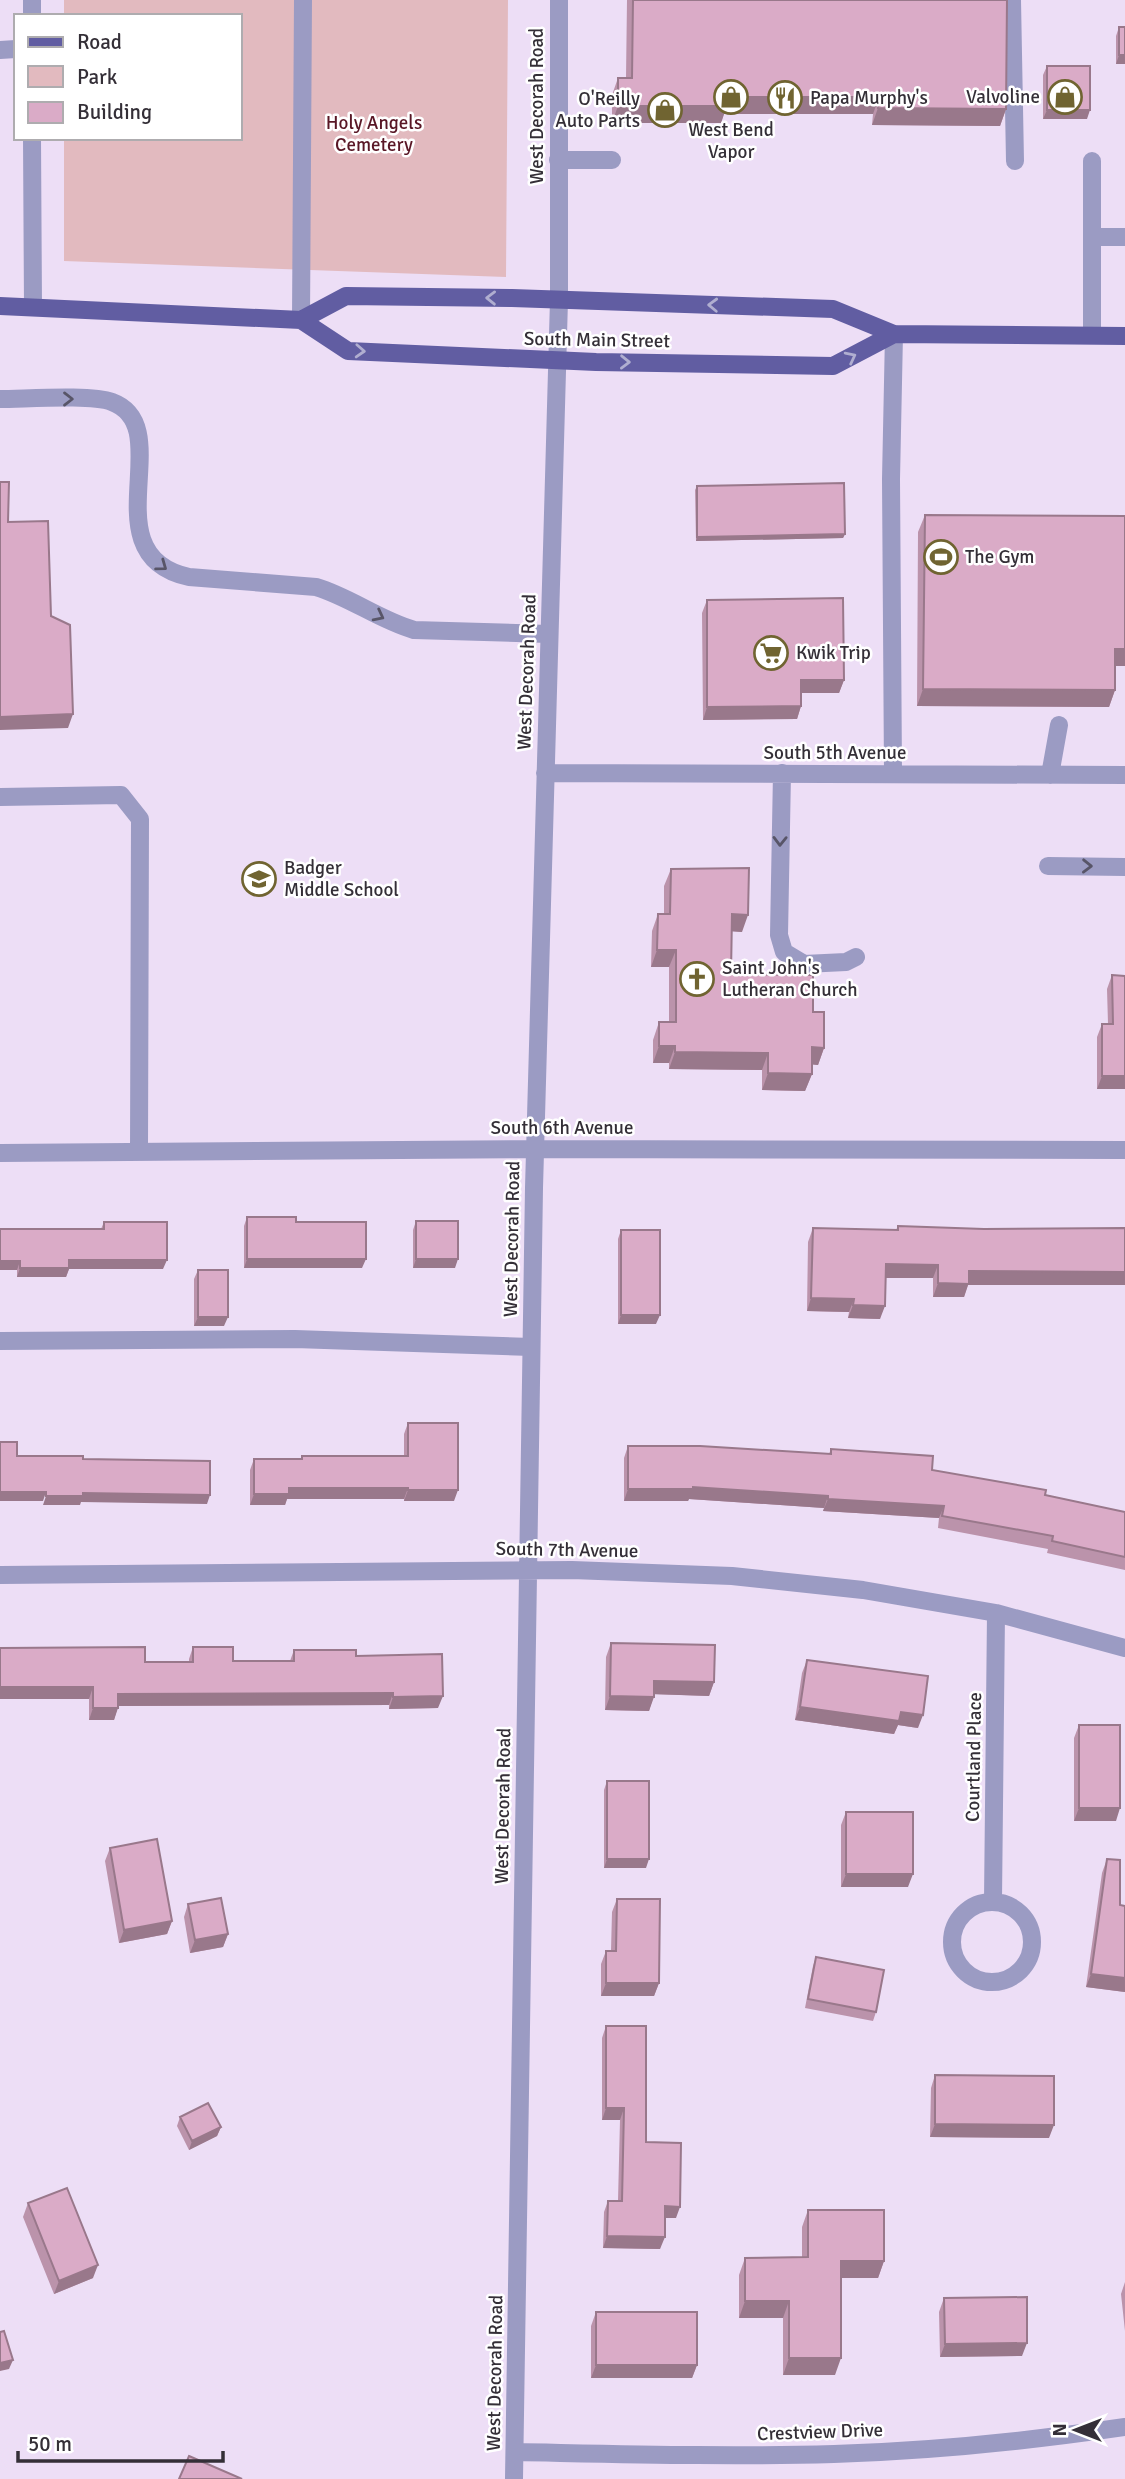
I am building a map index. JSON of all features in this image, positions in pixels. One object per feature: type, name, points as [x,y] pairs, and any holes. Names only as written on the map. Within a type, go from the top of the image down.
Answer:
[{"type":"main road","name":"South Main Street","points":[[894,334],[833,366],[557,360],[348,351],[301,320],[346,296],[833,309],[894,334],[1125,335]]},
{"type":"main road","points":[[0,306],[301,320]]},
{"type":"street","points":[[301,320],[303,0]]},
{"type":"street","name":"West Decorah Road","points":[[514,2479],[535,1149],[559,300],[559,0]]},
{"type":"street","points":[[1012,0],[1015,161]]},
{"type":"street","points":[[33,140],[33,307]]},
{"type":"street","points":[[558,160],[612,160]]},
{"type":"street","points":[[1092,161],[1092,335]]},
{"type":"street","points":[[1092,237],[1125,237]]},
{"type":"street","points":[[892,774],[891,479],[894,334]]},
{"type":"street","points":[[0,399],[91,399],[113,402],[127,412],[138,433],[140,535],[146,553],[158,566],[172,574],[189,578],[316,587],[330,591],[397,625],[414,630],[549,634]]},
{"type":"street","points":[[1050,775],[1059,724]]},
{"type":"street","name":"South 5th Avenue","points":[[545,773],[1125,775]]},
{"type":"street","points":[[782,773],[779,935],[783,952],[804,964],[846,962],[856,957]]},
{"type":"street","points":[[0,797],[121,795],[140,819],[139,1152]]},
{"type":"street","points":[[1048,866],[1125,867]]},
{"type":"street","name":"South 6th Avenue","points":[[0,1153],[535,1149],[1125,1150]]},
{"type":"street","points":[[0,1341],[295,1339],[531,1346]]},
{"type":"street","name":"South 7th Avenue","points":[[0,1575],[572,1570],[732,1576],[863,1590],[996,1613],[1125,1648]]},
{"type":"street","name":"Courtland Place","points":[[993,1901],[996,1613]]},
{"type":"street","points":[[993,1901],[1008,1905],[1021,1913],[1030,1927],[1033,1943],[1030,1958],[1021,1972],[1007,1980],[992,1983],[976,1980],[963,1971],[955,1957],[952,1942],[955,1926],[964,1913],[977,1904],[993,1901]]},
{"type":"street","name":"Crestview Drive","points":[[514,2452],[834,2454],[951,2447],[1125,2427]]},
{"type":"green space","name":"Holy Angels Cemetery","points":[[64,0],[508,0],[506,277],[64,261],[64,140],[242,140],[242,14],[64,14]]},
{"type":"building","points":[[633,0],[1007,0],[1006,109],[878,108],[879,97],[727,97],[727,106],[618,106],[618,78],[632,78]]},
{"type":"building","points":[[1119,27],[1125,27],[1125,55],[1119,55]]},
{"type":"building","name":"Valvoline","points":[[1047,66],[1090,66],[1090,110],[1047,110]]},
{"type":"building","points":[[0,482],[9,482],[8,522],[48,521],[51,616],[70,625],[73,714],[0,717]]},
{"type":"building","points":[[844,483],[845,534],[697,537],[697,486]]},
{"type":"building","points":[[925,515],[1125,516],[1125,649],[1115,649],[1115,690],[923,689]]},
{"type":"building","name":"Kwik Trip","points":[[843,598],[844,680],[801,680],[801,706],[707,707],[707,600]]},
{"type":"building","name":"Saint John's Lutheran Church","points":[[749,868],[748,915],[732,914],[731,974],[813,975],[813,1012],[824,1012],[824,1048],[812,1047],[812,1074],[768,1073],[768,1053],[675,1052],[675,1046],[659,1046],[659,1022],[676,1022],[676,950],[657,950],[658,914],[670,914],[671,869]]},
{"type":"building","points":[[1112,975],[1125,976],[1125,1076],[1102,1076],[1102,1024],[1113,1024]]},
{"type":"building","points":[[247,1217],[296,1217],[296,1222],[366,1222],[366,1259],[247,1259]]},
{"type":"building","points":[[416,1221],[458,1221],[458,1259],[416,1259]]},
{"type":"building","points":[[104,1222],[167,1222],[167,1260],[69,1260],[69,1268],[20,1268],[20,1261],[0,1261],[0,1229],[104,1229]]},
{"type":"building","points":[[898,1226],[984,1229],[1125,1228],[1125,1272],[969,1271],[969,1284],[938,1283],[938,1265],[886,1264],[885,1306],[853,1305],[854,1299],[811,1298],[813,1228],[898,1230]]},
{"type":"building","points":[[621,1230],[660,1230],[660,1315],[621,1315]]},
{"type":"building","points":[[198,1270],[228,1270],[228,1317],[198,1317]]},
{"type":"building","points":[[408,1423],[458,1423],[458,1490],[289,1488],[289,1494],[254,1494],[254,1459],[408,1456]]},
{"type":"building","points":[[0,1442],[17,1442],[17,1456],[210,1461],[210,1495],[83,1493],[83,1496],[46,1496],[46,1492],[0,1492]]},
{"type":"building","points":[[628,1446],[700,1446],[831,1454],[831,1449],[933,1456],[932,1470],[1046,1490],[1045,1495],[1125,1512],[1125,1557],[1052,1541],[1053,1536],[942,1516],[944,1506],[693,1487],[628,1489]]},
{"type":"building","points":[[611,1643],[715,1645],[714,1682],[654,1681],[654,1697],[610,1696]]},
{"type":"building","points":[[145,1647],[145,1662],[193,1662],[193,1647],[233,1647],[233,1661],[294,1661],[294,1650],[356,1650],[356,1656],[442,1654],[443,1696],[393,1697],[393,1693],[118,1694],[118,1708],[93,1708],[93,1687],[0,1687],[0,1648]]},
{"type":"building","points":[[807,1660],[928,1676],[923,1715],[901,1712],[899,1721],[800,1707]]},
{"type":"building","points":[[1079,1725],[1120,1725],[1120,1808],[1079,1808]]},
{"type":"building","points":[[607,1781],[649,1781],[649,1859],[607,1859]]},
{"type":"building","points":[[846,1812],[913,1812],[913,1874],[846,1874]]},
{"type":"building","points":[[157,1839],[172,1921],[124,1930],[110,1848]]},
{"type":"building","points":[[1107,1859],[1120,1860],[1120,1905],[1125,1906],[1125,1978],[1091,1974]]},
{"type":"building","points":[[221,1898],[228,1934],[195,1940],[188,1904]]},
{"type":"building","points":[[617,1899],[660,1899],[659,1983],[606,1983],[606,1951],[616,1951]]},
{"type":"building","points":[[816,1957],[884,1970],[876,2012],[808,1999]]},
{"type":"building","points":[[606,2026],[646,2026],[646,2142],[681,2143],[680,2207],[665,2206],[665,2237],[607,2236],[608,2201],[622,2201],[624,2108],[606,2108]]},
{"type":"building","points":[[935,2075],[1054,2076],[1054,2125],[935,2124]]},
{"type":"building","points":[[208,2103],[221,2127],[192,2141],[180,2117]]},
{"type":"building","points":[[67,2188],[98,2265],[59,2281],[28,2203]]},
{"type":"building","points":[[808,2210],[884,2210],[884,2261],[841,2261],[841,2358],[789,2358],[789,2301],[745,2301],[745,2258],[808,2257]]},
{"type":"building","points":[[1027,2297],[1027,2343],[945,2344],[944,2298]]},
{"type":"building","points":[[596,2312],[697,2312],[697,2365],[596,2365]]},
{"type":"building","points":[[4,2331],[13,2360],[0,2363],[0,2332]]},
{"type":"building","points":[[189,2456],[242,2479],[179,2479]]},
{"type":"place","name":"West Bend Vapor","points":[[731,97]]},
{"type":"place","name":"Valvoline","points":[[1065,97]]},
{"type":"place","name":"Papa Murphy's","points":[[785,98]]},
{"type":"place","name":"O'Reilly Auto Parts","points":[[665,110]]},
{"type":"place","name":"The Gym","points":[[941,557]]},
{"type":"place","name":"Kwik Trip","points":[[771,653]]},
{"type":"place","name":"Badger Middle School","points":[[259,879]]},
{"type":"place","name":"Saint John's Lutheran Church","points":[[697,979]]}]
